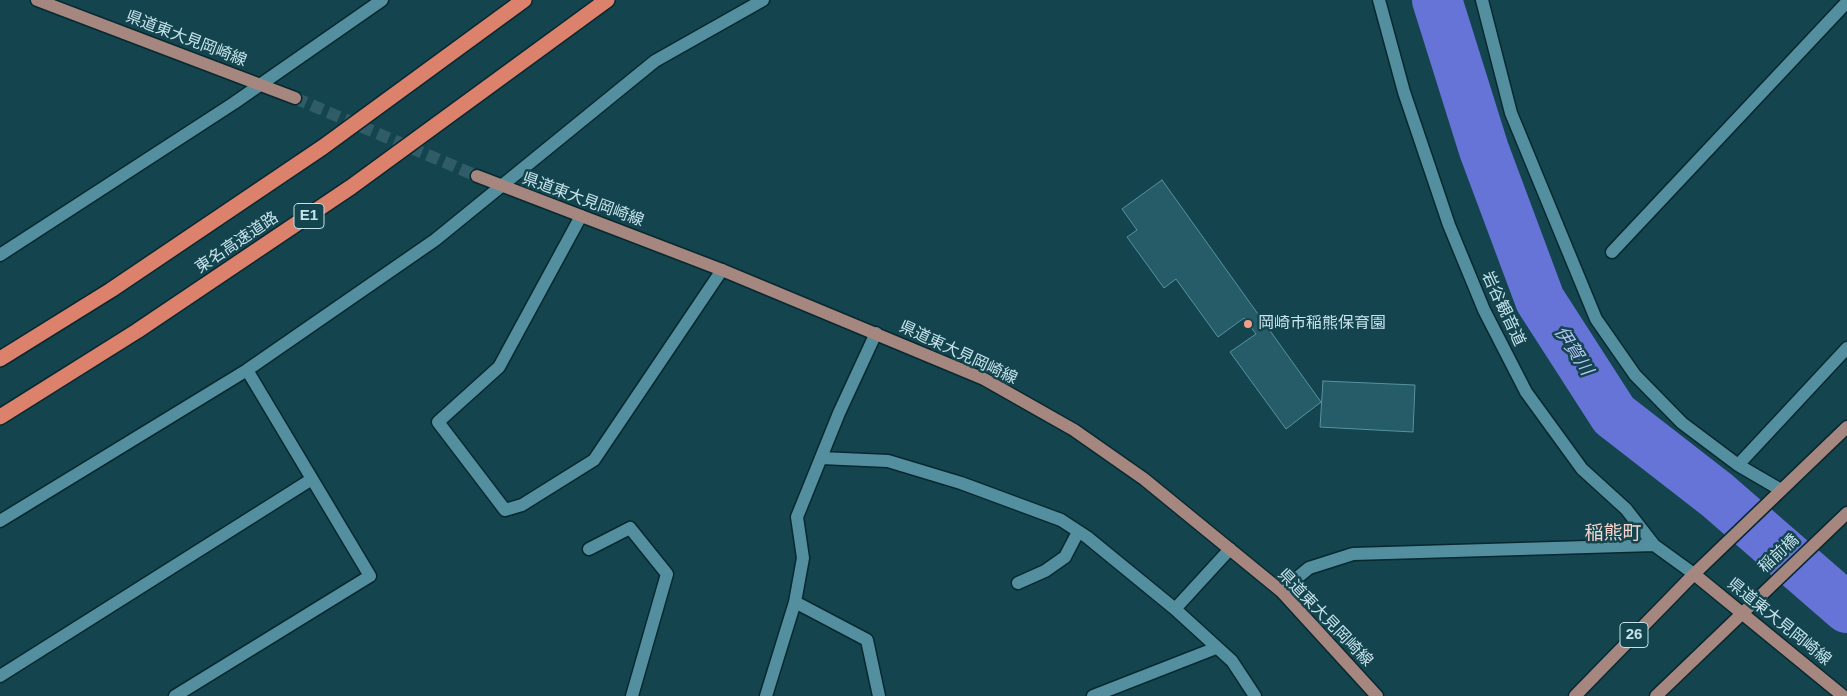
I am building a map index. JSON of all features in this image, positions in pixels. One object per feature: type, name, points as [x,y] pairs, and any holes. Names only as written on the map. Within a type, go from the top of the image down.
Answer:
[{"type":"highway","name":"東名高速道路","points":[[0,359],[112,290],[323,147],[524,0]]},
{"type":"highway","name":"東名高速道路","points":[[0,417],[137,331],[351,188],[607,0]]},
{"type":"main road","name":"県道東大見岡崎線","points":[[37,0],[295,98]]},
{"type":"main road","name":"県道東大見岡崎線","points":[[477,176],[722,270],[876,333],[984,379],[1074,430],[1144,479],[1281,591],[1377,696]]},
{"type":"main road","name":"26","points":[[1575,696],[1694,574],[1847,427]]},
{"type":"main road","name":"稲前橋","points":[[1656,696],[1741,613],[1845,519]]},
{"type":"main road","name":"県道東大見岡崎線","points":[[1694,574],[1843,696]]},
{"type":"street","points":[[0,255],[260,85],[382,0]]},
{"type":"street","points":[[0,521],[247,370],[435,240],[655,61],[763,0]]},
{"type":"street","name":"岩谷観音道","points":[[1379,0],[1404,92],[1449,225],[1484,310],[1526,392],[1582,469],[1626,509],[1654,545],[1694,574]]},
{"type":"street","points":[[1482,0],[1511,113],[1596,319],[1635,375],[1682,423],[1738,465],[1780,490]]},
{"type":"street","points":[[1612,252],[1847,2]]},
{"type":"street","points":[[581,216],[499,367],[438,422],[505,510],[522,505],[594,460],[722,270]]},
{"type":"street","points":[[766,696],[795,602],[803,558],[797,517],[876,333]]},
{"type":"street","points":[[1738,465],[1847,348]]},
{"type":"street","points":[[175,696],[370,576],[247,370]]},
{"type":"street","points":[[821,458],[888,461],[1026,506],[1061,520],[1176,610],[1216,648],[1232,660],[1255,696]]},
{"type":"street","points":[[0,676],[312,479]]},
{"type":"street","points":[[589,550],[630,528],[667,574],[632,696]]},
{"type":"street","points":[[1018,583],[1045,570],[1064,557],[1078,532]]},
{"type":"street","points":[[1281,591],[1308,568],[1354,554],[1654,545]]},
{"type":"street","points":[[1176,610],[1230,549]]},
{"type":"street","points":[[795,602],[868,640],[879,696]]},
{"type":"street","points":[[1093,696],[1216,648]]},
{"type":"building","points":[[1162,180],[1321,402],[1286,429],[1230,352],[1256,334],[1244,318],[1218,337],[1176,279],[1164,288],[1127,237],[1137,230],[1122,209]]},
{"type":"building","points":[[1323,381],[1415,385],[1413,432],[1320,427]]},
{"type":"waterway","name":"伊賀川","points":[[1437,0],[1484,150],[1540,300],[1614,415],[1717,495],[1847,608]]},
{"type":"tunnel","points":[[295,98],[477,176]]},
{"type":"place","name":"岡崎市稲熊保育園","points":[[1248,324]]},
{"type":"district","name":"稲熊町","points":[[1613,534]]}]
